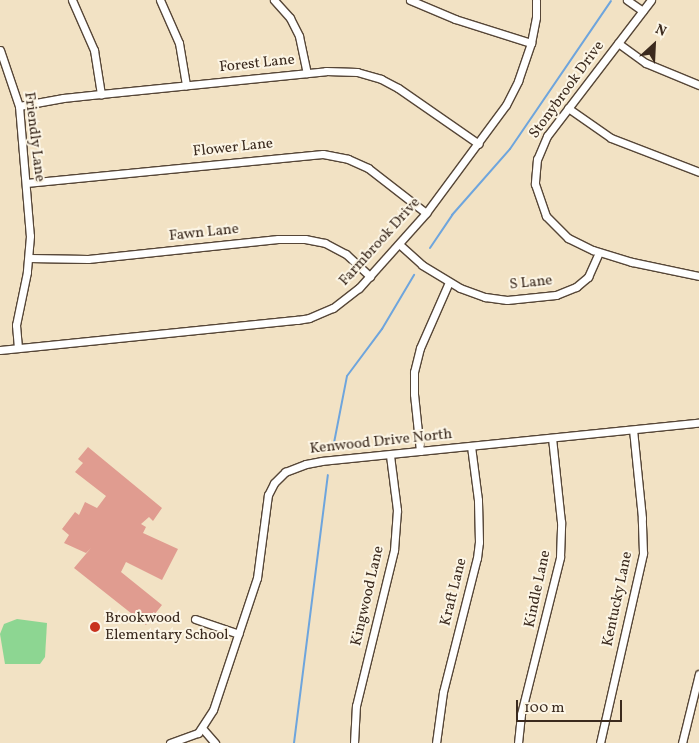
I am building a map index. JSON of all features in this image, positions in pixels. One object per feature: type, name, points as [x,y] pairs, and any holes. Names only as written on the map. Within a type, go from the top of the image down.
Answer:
[{"type":"street","points":[[72,0],[94,50],[102,94]]},
{"type":"street","points":[[160,0],[179,43],[186,85]]},
{"type":"street","points":[[274,0],[290,18],[299,36],[306,73]]},
{"type":"street","points":[[410,0],[455,19],[531,43]]},
{"type":"street","name":"Farmbrook Drive","points":[[0,350],[309,318],[339,304],[370,276],[426,213],[479,144],[512,94],[535,28],[536,0]]},
{"type":"street","points":[[627,0],[643,11]]},
{"type":"street","name":"Stonybrook Drive","points":[[651,0],[547,136],[540,149],[535,172],[537,195],[546,216],[558,231],[578,244],[599,252],[663,270],[699,276]]},
{"type":"street","points":[[618,43],[646,63],[699,85]]},
{"type":"street","name":"Friendly Lane","points":[[0,50],[19,106],[26,183],[29,258],[18,312],[18,348]]},
{"type":"street","name":"Forest Lane","points":[[19,106],[63,98],[306,73],[343,71],[381,79],[398,88],[441,115],[479,144]]},
{"type":"street","points":[[568,108],[611,138],[699,172]]},
{"type":"street","name":"Flower Lane","points":[[26,183],[323,154],[348,159],[368,168],[426,213]]},
{"type":"street","name":"Fawn Lane","points":[[29,258],[88,259],[278,239],[305,239],[325,243],[346,254],[370,276]]},
{"type":"street","name":"S Lane","points":[[399,244],[422,265],[449,282],[474,294],[497,299],[556,295],[582,283],[592,268],[599,252]]},
{"type":"street","points":[[420,451],[414,394],[414,372],[420,348],[449,282]]},
{"type":"street","name":"Kenwood Drive North","points":[[202,728],[213,710],[256,578],[264,539],[266,504],[274,483],[285,472],[306,464],[699,423]]},
{"type":"street","name":"Kentucky Lane","points":[[600,743],[642,553],[642,518],[633,430]]},
{"type":"street","name":"Kindle Lane","points":[[518,743],[521,714],[560,556],[560,514],[552,438]]},
{"type":"street","name":"Kraft Lane","points":[[436,743],[443,692],[478,550],[478,500],[471,446]]},
{"type":"street","name":"Kingwood Lane","points":[[354,743],[356,706],[394,550],[397,510],[390,455]]},
{"type":"street","points":[[195,618],[239,634]]},
{"type":"street","points":[[682,743],[699,674]]},
{"type":"street","points":[[170,743],[191,737],[202,728],[215,743]]},
{"type":"green space","points":[[17,619],[47,623],[45,657],[40,664],[5,664],[0,634],[4,624]]},
{"type":"building","name":"Brookwood Elementary School","points":[[88,447],[162,508],[153,521],[149,517],[141,524],[146,527],[143,533],[178,549],[162,580],[126,562],[121,572],[162,605],[146,625],[74,568],[91,548],[86,553],[64,543],[69,535],[62,529],[75,512],[79,515],[85,502],[97,508],[106,496],[75,472],[83,463],[78,459]]},
{"type":"waterway","points":[[430,248],[452,215],[510,149],[611,1]]},
{"type":"waterway","points":[[333,448],[347,376],[382,329],[414,275]]},
{"type":"waterway","points":[[294,743],[328,475]]},
{"type":"place","name":"Brookwood Elementary School","points":[[95,627]]}]
